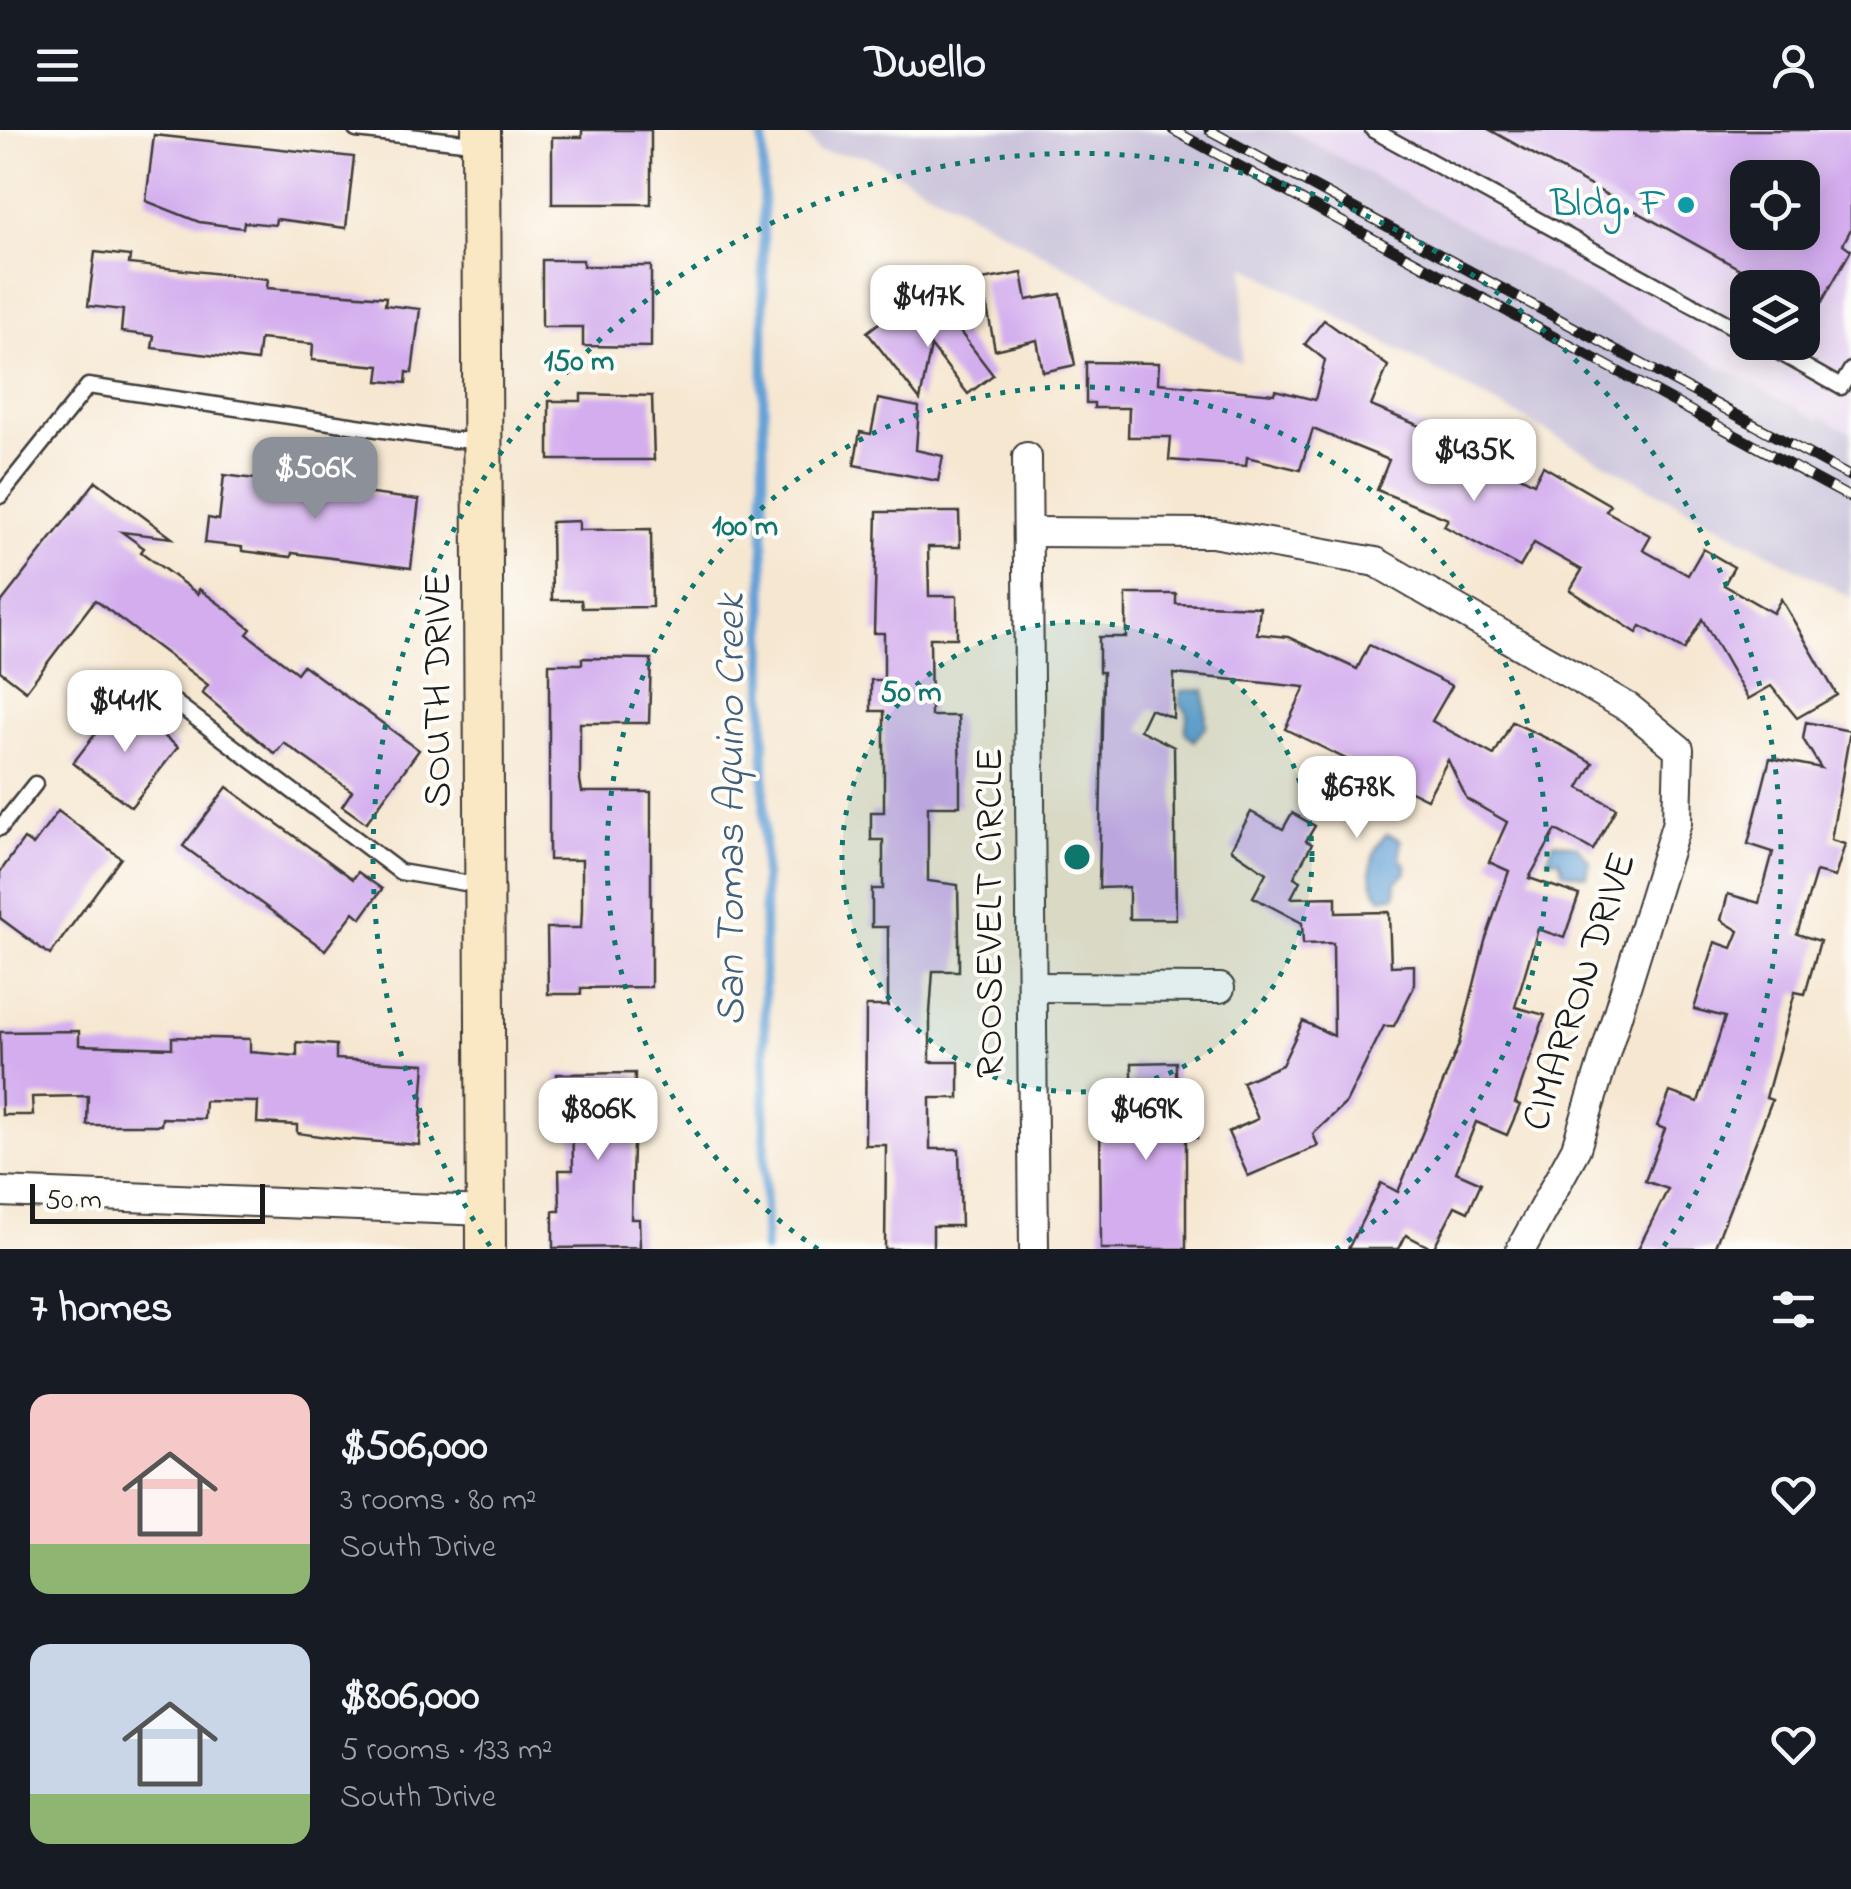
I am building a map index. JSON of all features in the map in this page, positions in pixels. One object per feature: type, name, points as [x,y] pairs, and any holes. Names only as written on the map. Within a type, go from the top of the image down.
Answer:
[{"type":"street","name":"SOUTH DRIVE","points":[[481,137],[486,1249]]},
{"type":"street","name":"ROOSEVELT CIRCLE","points":[[1027,457],[1034,1249]]},
{"type":"street","name":"CIMARRON DRIVE","points":[[1028,532],[1212,533],[1376,562],[1630,708],[1678,749],[1677,822],[1582,1130],[1522,1249]]},
{"type":"street","points":[[1032,987],[1220,988]]},
{"type":"street","points":[[0,1192],[486,1211]]},
{"type":"lane","points":[[356,130],[481,137]]},
{"type":"lane","points":[[1373,130],[1730,325]]},
{"type":"lane","points":[[1793,360],[1841,387],[1851,370]]},
{"type":"lane","points":[[0,496],[88,386],[451,440],[483,440]]},
{"type":"lane","points":[[173,700],[400,872],[486,886]]},
{"type":"lane","points":[[0,828],[35,784]]},
{"type":"shaded area","points":[[803,130],[1289,130],[1819,420],[1822,417],[1851,433],[1851,598],[1245,266],[1241,363],[866,156],[818,152]]},
{"type":"shaded area","points":[[1289,130],[1851,130],[1851,433],[1823,417],[1820,420]]},
{"type":"water","points":[[1205,690],[1206,726],[1194,741],[1185,732],[1188,713],[1180,703],[1181,691]]},
{"type":"water","points":[[1359,762],[1387,772],[1399,786],[1388,793],[1372,788],[1356,771]]},
{"type":"water","points":[[1387,834],[1401,840],[1400,859],[1406,864],[1406,873],[1396,882],[1396,895],[1382,898],[1373,883],[1371,865]]},
{"type":"water","points":[[1554,842],[1577,846],[1590,862],[1587,876],[1563,872],[1559,859],[1547,859]]},
{"type":"building","points":[[582,130],[651,130],[651,204],[552,204],[552,137],[582,137]]},
{"type":"building","name":"Bldg. F","points":[[1490,130],[1851,130],[1851,229],[1843,244],[1851,250],[1820,305],[1820,270],[1742,270]]},
{"type":"building","points":[[154,135],[354,157],[346,228],[276,219],[275,225],[244,222],[243,228],[199,222],[146,201]]},
{"type":"building","points":[[95,252],[130,256],[129,264],[268,279],[267,288],[386,297],[385,305],[420,309],[412,373],[407,372],[406,383],[378,381],[380,366],[312,360],[313,344],[260,339],[257,361],[152,348],[154,336],[121,332],[123,310],[88,306]]},
{"type":"building","points":[[542,260],[583,260],[583,266],[651,266],[651,347],[583,346],[583,327],[542,327]]},
{"type":"building","points":[[1022,273],[1027,300],[1061,294],[1075,365],[1043,372],[1037,340],[995,350],[982,280]]},
{"type":"building","points":[[904,304],[926,333],[948,316],[993,375],[968,394],[931,346],[920,400],[867,332]]},
{"type":"building","points":[[1324,320],[1388,366],[1371,406],[1432,431],[1534,483],[1543,466],[1610,505],[1606,511],[1651,536],[1643,550],[1688,575],[1703,549],[1734,567],[1724,585],[1773,613],[1781,599],[1837,695],[1797,718],[1771,686],[1748,699],[1702,619],[1684,650],[1641,626],[1637,633],[1570,590],[1582,570],[1534,543],[1520,567],[1444,526],[1448,519],[1377,490],[1389,460],[1313,429],[1300,470],[1247,457],[1246,466],[1169,460],[1171,437],[1128,437],[1129,408],[1094,408],[1094,403],[1086,403],[1086,362],[1159,363],[1158,383],[1274,394],[1275,390],[1315,400],[1325,360],[1305,344]]},
{"type":"building","points":[[581,394],[652,396],[654,460],[549,460],[549,401],[581,401]]},
{"type":"building","points":[[878,399],[919,407],[916,450],[943,456],[938,481],[854,465],[860,432],[871,434]]},
{"type":"building","points":[[224,475],[419,500],[411,568],[292,553],[291,557],[205,543],[208,518],[219,520]]},
{"type":"building","points":[[96,481],[172,538],[122,532],[144,548],[141,552],[198,594],[199,589],[225,608],[251,629],[247,634],[297,673],[303,665],[419,750],[366,823],[342,806],[352,791],[284,743],[275,754],[202,693],[208,685],[95,600],[26,691],[0,671],[0,604]]},
{"type":"building","points":[[877,512],[959,512],[960,547],[928,547],[929,596],[957,596],[957,638],[930,638],[931,716],[958,716],[960,768],[960,806],[928,806],[928,881],[958,885],[959,938],[959,971],[933,971],[930,1062],[959,1062],[959,1098],[930,1098],[930,1149],[959,1149],[961,1226],[933,1226],[933,1249],[885,1249],[886,1145],[865,1145],[866,1006],[888,1006],[888,927],[872,927],[872,889],[883,889],[883,840],[871,840],[871,812],[884,812],[884,711],[871,711],[871,680],[884,680],[884,633],[874,633]]},
{"type":"building","points":[[579,521],[579,530],[651,529],[652,607],[582,608],[581,600],[552,600],[551,522]]},
{"type":"building","points":[[1126,594],[1176,594],[1176,604],[1260,607],[1257,634],[1288,637],[1357,669],[1369,645],[1452,686],[1432,721],[1494,755],[1512,722],[1561,745],[1593,763],[1579,788],[1616,808],[1593,850],[1556,830],[1529,878],[1579,895],[1564,938],[1538,929],[1515,1007],[1545,1015],[1515,1103],[1520,1105],[1507,1135],[1476,1122],[1456,1172],[1481,1183],[1468,1212],[1455,1206],[1433,1249],[1406,1235],[1399,1249],[1348,1249],[1381,1183],[1398,1192],[1459,1044],[1485,941],[1509,871],[1489,862],[1507,822],[1467,799],[1448,760],[1427,799],[1285,729],[1305,687],[1174,674],[1173,718],[1150,709],[1140,730],[1174,747],[1176,919],[1129,919],[1129,887],[1099,888],[1103,672],[1099,672],[1099,637],[1126,637]]},
{"type":"building","points":[[582,658],[651,659],[649,723],[580,723],[580,780],[582,792],[651,792],[651,987],[581,988],[581,994],[548,994],[547,928],[581,928],[582,910],[582,860],[549,860],[549,664],[582,664]]},
{"type":"building","points":[[120,702],[178,747],[131,807],[73,763]]},
{"type":"building","points":[[1806,722],[1850,731],[1831,840],[1845,844],[1835,877],[1816,872],[1797,934],[1820,941],[1805,994],[1795,992],[1766,1098],[1772,1100],[1714,1249],[1638,1249],[1668,1189],[1645,1181],[1665,1129],[1657,1126],[1670,1092],[1698,1102],[1725,1017],[1694,1009],[1715,942],[1732,948],[1739,931],[1721,920],[1728,894],[1759,903],[1773,852],[1748,844],[1770,758],[1821,768],[1803,739]]},
{"type":"building","points":[[227,787],[353,879],[358,872],[382,889],[361,918],[354,912],[325,950],[183,846]]},
{"type":"building","points":[[58,811],[121,858],[50,955],[0,918],[0,872],[24,839],[33,845]]},
{"type":"building","points":[[1251,812],[1283,829],[1292,813],[1315,826],[1306,841],[1312,844],[1294,877],[1300,881],[1291,898],[1336,897],[1336,913],[1389,912],[1391,966],[1414,965],[1414,987],[1394,1026],[1384,1026],[1346,1103],[1313,1134],[1318,1146],[1248,1176],[1228,1132],[1258,1119],[1242,1082],[1282,1065],[1303,1021],[1334,1036],[1333,943],[1303,944],[1302,923],[1253,897],[1266,873],[1231,849]]},
{"type":"building","points":[[79,1031],[79,1045],[172,1048],[172,1037],[250,1039],[250,1052],[297,1056],[297,1042],[336,1045],[336,1059],[425,1064],[419,1145],[341,1139],[297,1133],[297,1125],[257,1123],[258,1102],[205,1101],[204,1119],[162,1118],[161,1125],[87,1125],[88,1096],[32,1097],[33,1115],[2,1115],[0,1032]]},
{"type":"building","points":[[1176,1062],[1176,1103],[1197,1103],[1197,1138],[1186,1138],[1186,1249],[1101,1249],[1100,1103],[1132,1103],[1132,1063]]},
{"type":"building","points":[[635,1073],[631,1219],[639,1219],[640,1247],[553,1248],[553,1211],[560,1211],[559,1170],[573,1170],[572,1105],[557,1105],[557,1074]]},
{"type":"waterway","name":"San Tomas Aquino Creek","points":[[763,130],[765,1249]]},
{"type":"railway","points":[[1173,130],[1851,498]]},
{"type":"railway","points":[[1209,130],[1851,477]]},
{"type":"place","name":"Bldg. F","points":[[1686,205]]}]
